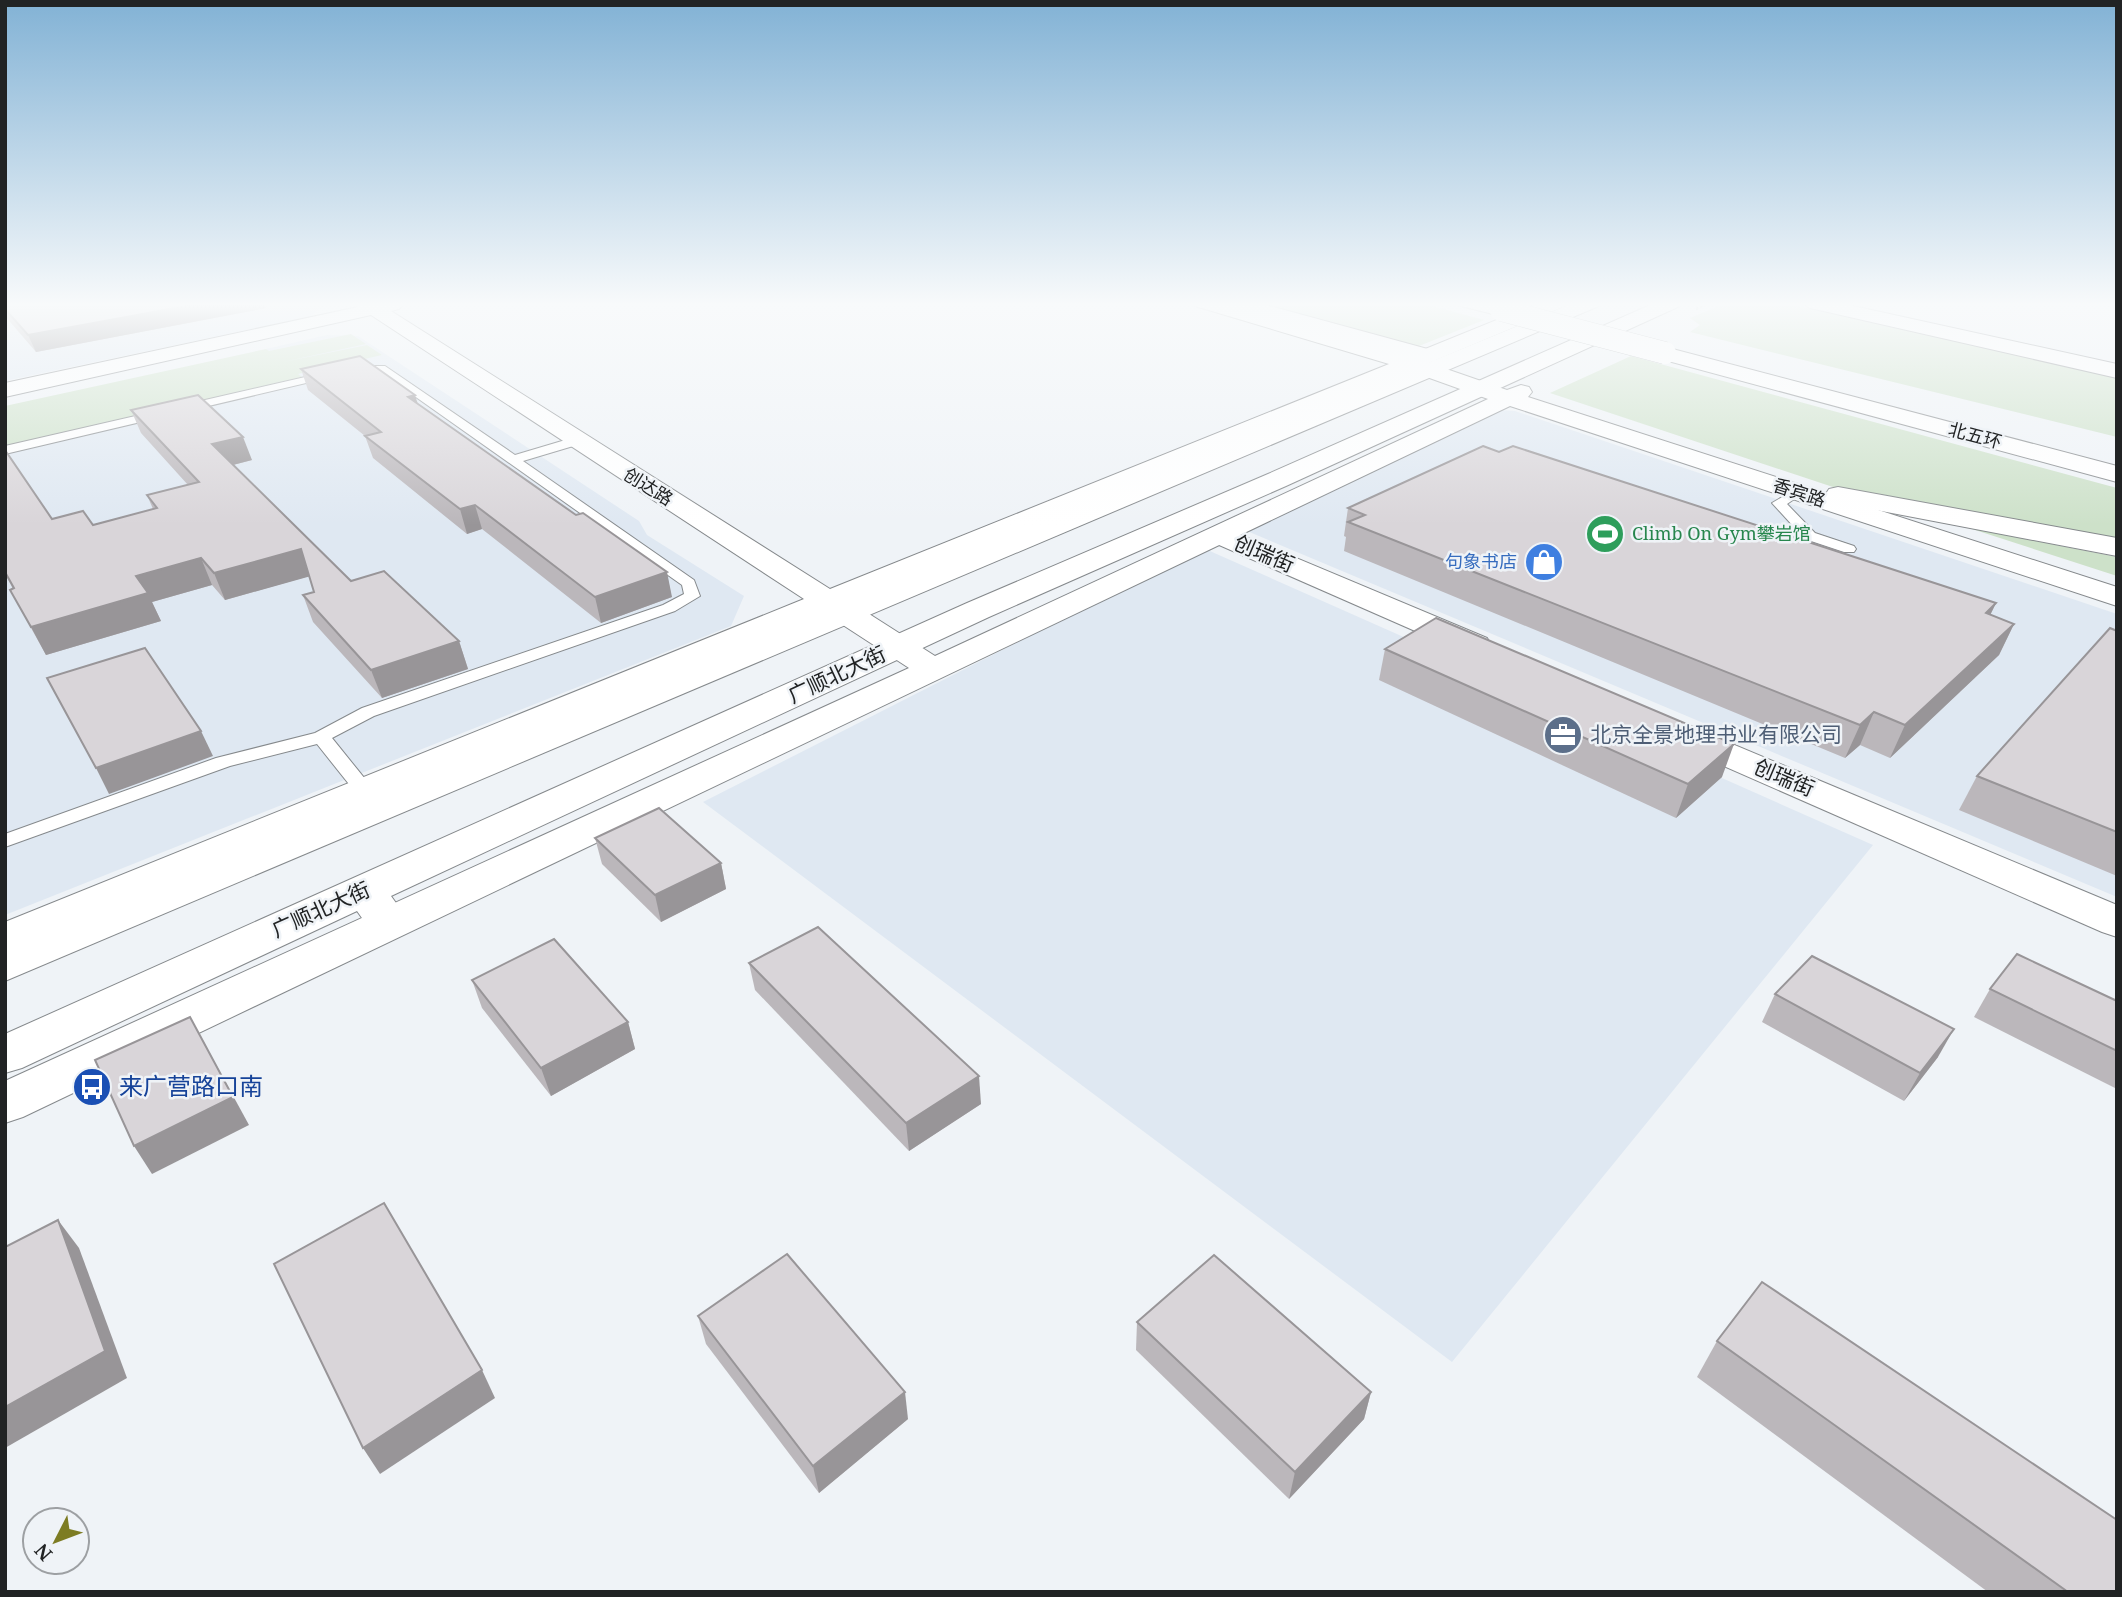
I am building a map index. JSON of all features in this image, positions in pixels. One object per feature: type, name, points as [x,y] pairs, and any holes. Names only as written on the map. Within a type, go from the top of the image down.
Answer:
[{"type":"main road","points":[[5,390],[63,377]]},
{"type":"main road","name":"创达路","points":[[478,377],[933,670]]},
{"type":"main road","points":[[5,965],[371,800],[440,760],[837,608],[1107,487],[1392,377]]},
{"type":"main road","points":[[5,939],[371,800],[511,753],[754,653],[837,608],[933,578],[1166,480],[1397,377]]},
{"type":"main road","points":[[1464,377],[1501,390]]},
{"type":"main road","name":"广顺北大街","points":[[5,1055],[377,907],[801,691],[978,610],[1277,480],[1501,390],[1527,377]]},
{"type":"main road","name":"北五环","points":[[1775,377],[2117,474]]},
{"type":"main road","name":"北五环","points":[[1792,377],[2117,456]]},
{"type":"main road","points":[[5,1102],[377,907],[933,670],[1353,472],[1501,390]]},
{"type":"main road","name":"香宾路","points":[[1501,390],[1796,493],[2117,597]]},
{"type":"main road","name":"香宾路","points":[[1501,390],[1838,495],[2117,586]]},
{"type":"main road","points":[[1277,480],[1353,472]]},
{"type":"main road","points":[[1107,487],[1166,480]]},
{"type":"main road","points":[[1796,493],[1838,495],[2117,547]]},
{"type":"main road","name":"创瑞街","points":[[1220,535],[1502,656]]},
{"type":"main road","points":[[933,578],[926,587],[926,595],[931,601],[948,609],[978,610]]},
{"type":"main road","points":[[754,653],[778,648],[810,656],[816,667],[801,691]]},
{"type":"main road","name":"创瑞街","points":[[1656,723],[2117,922]]},
{"type":"main road","points":[[440,760],[511,753]]},
{"type":"lane","points":[[5,450],[321,377]]},
{"type":"lane","points":[[5,841],[223,762],[321,737],[368,712],[669,608],[692,596],[689,583],[393,377]]},
{"type":"lane","points":[[513,460],[576,441]]},
{"type":"lane","points":[[1796,493],[1779,503],[1810,536],[1849,549]]},
{"type":"lane","points":[[321,737],[371,800]]},
{"type":"shaded area","points":[[5,377],[26,377],[5,381]]},
{"type":"shaded area","points":[[299,377],[420,377],[639,521],[647,535],[744,596],[731,626],[5,915],[5,447],[301,378]]},
{"type":"shaded area","points":[[1499,410],[1515,411],[2117,614],[2117,897],[1247,531]]},
{"type":"shaded area","points":[[1203,548],[1873,845],[1452,1362],[703,802]]},
{"type":"green space","points":[[140,377],[302,377],[5,447],[5,406]]},
{"type":"green space","points":[[1586,377],[1707,377],[2117,488],[2117,541],[1836,488],[1550,393]]},
{"type":"green space","points":[[1871,377],[2117,378],[2117,437]]},
{"type":"green space","points":[[1969,528],[2117,557],[2117,576]]},
{"type":"building","points":[[311,377],[389,377],[415,395],[408,397],[576,515],[583,513],[667,572],[595,597],[475,505],[460,509],[365,436],[381,432]]},
{"type":"building","points":[[198,395],[243,437],[212,444],[351,581],[384,571],[459,641],[371,670],[303,595],[314,592],[301,549],[214,573],[201,558],[136,576],[148,593],[31,627],[10,590],[14,588],[5,572],[5,450],[52,519],[83,511],[93,525],[157,508],[147,495],[199,482],[131,410]]},
{"type":"building","points":[[1483,446],[1499,452],[1513,446],[1996,603],[1986,613],[2014,624],[1905,725],[1874,712],[1860,725],[1348,522],[1365,515],[1348,508]]},
{"type":"building","points":[[1436,618],[1734,744],[1688,784],[1385,649]]},
{"type":"building","points":[[2110,628],[2117,631],[2117,832],[1977,776]]},
{"type":"building","points":[[145,648],[201,731],[96,768],[47,678]]},
{"type":"building","points":[[659,808],[721,863],[655,895],[595,838]]},
{"type":"building","points":[[818,927],[979,1076],[906,1123],[749,963]]},
{"type":"building","points":[[554,939],[628,1022],[541,1068],[472,980]]},
{"type":"building","points":[[2017,954],[2117,1001],[2117,1051],[1990,989]]},
{"type":"building","points":[[1812,956],[1954,1029],[1920,1073],[1775,994]]},
{"type":"building","points":[[190,1017],[233,1097],[134,1146],[95,1060]]},
{"type":"building","points":[[384,1203],[482,1370],[363,1448],[274,1264]]},
{"type":"building","points":[[58,1220],[105,1351],[5,1407],[5,1247]]},
{"type":"building","points":[[787,1254],[905,1392],[813,1466],[698,1316]]},
{"type":"building","points":[[1214,1255],[1371,1392],[1295,1472],[1137,1322]]},
{"type":"building","points":[[1762,1282],[2117,1520],[2117,1592],[2068,1592],[1717,1341]]},
{"type":"place","name":"Climb On Gym攀岩馆","points":[[1605,534]]},
{"type":"place","name":"句象书店","points":[[1544,562]]},
{"type":"place","name":"北京全景地理书业有限公司","points":[[1563,735]]},
{"type":"place","name":"来广营路口南","points":[[92,1087]]}]
